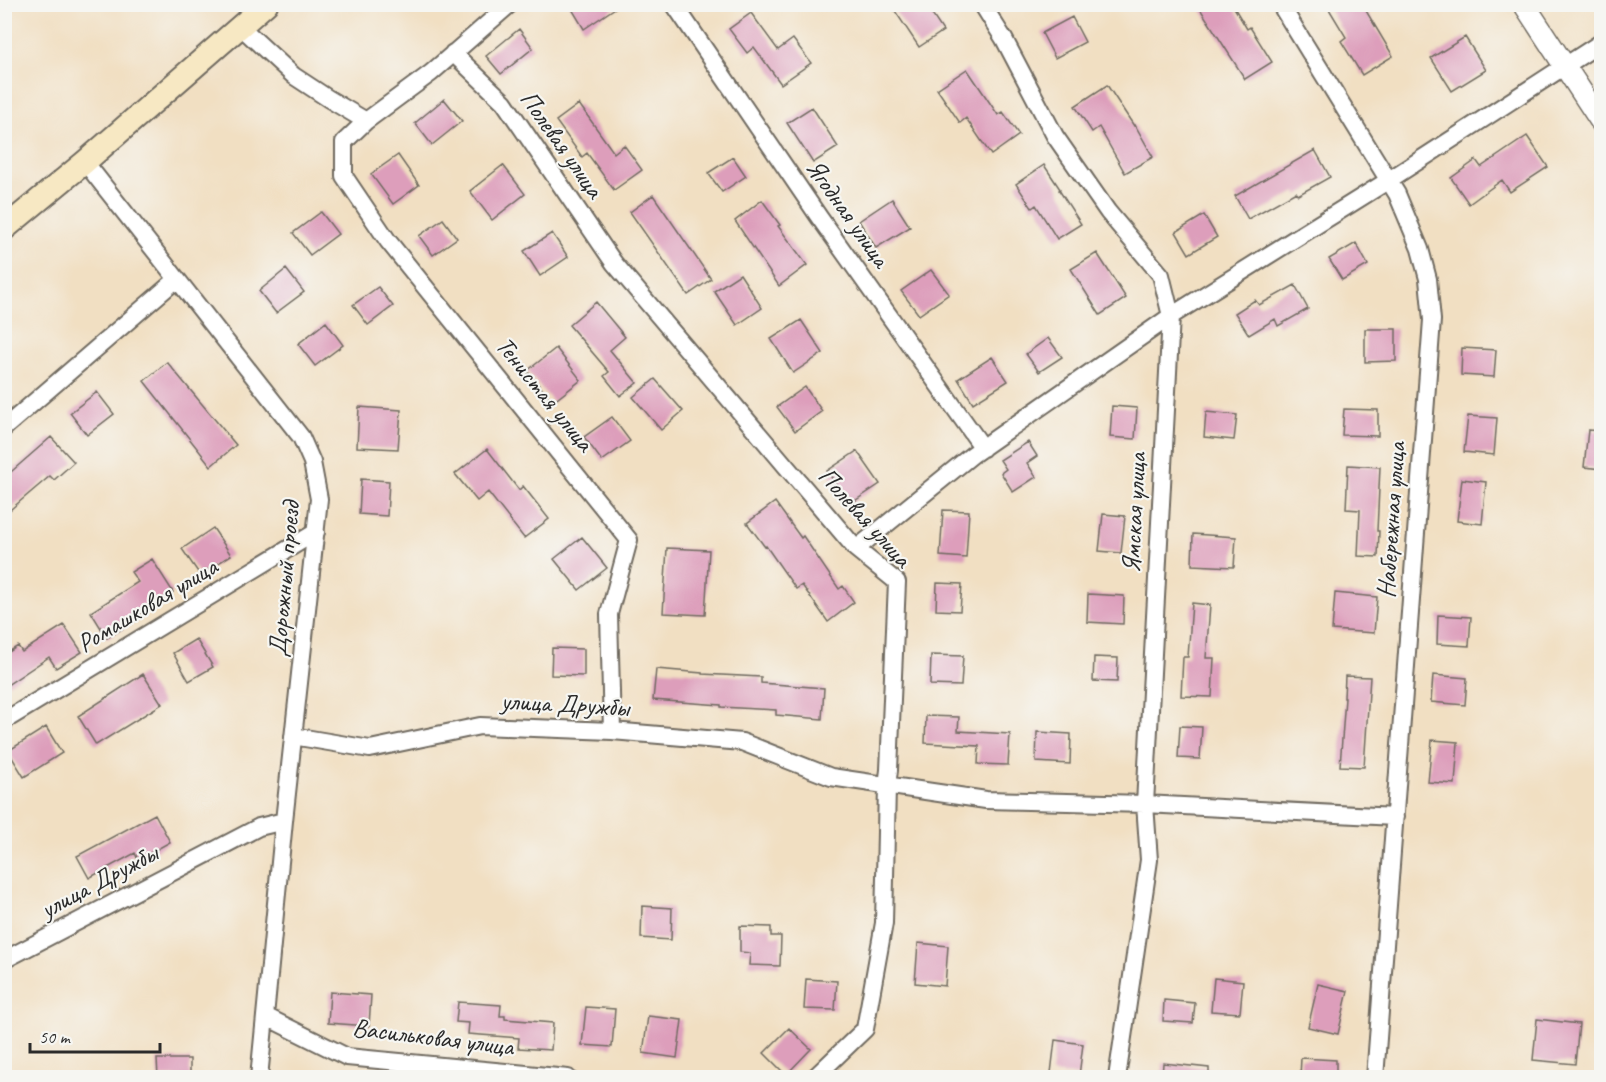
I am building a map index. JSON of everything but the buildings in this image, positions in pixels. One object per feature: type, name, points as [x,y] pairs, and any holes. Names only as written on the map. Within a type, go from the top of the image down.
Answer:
[{"type":"main road","points":[[4,229],[85,162],[266,4]]},
{"type":"street","points":[[241,27],[294,76],[366,121],[431,73],[510,4]]},
{"type":"street","name":"Ягодная улица","points":[[674,4],[819,217],[983,448]]},
{"type":"street","name":"Ямская улица","points":[[982,4],[1004,39],[1055,136],[1108,212],[1161,275],[1171,316],[1144,804],[1149,860],[1117,1077]]},
{"type":"street","name":"Набережная улица","points":[[1280,4],[1397,194],[1420,249],[1428,279],[1432,320],[1375,1077]]},
{"type":"street","points":[[1524,4],[1602,123]]},
{"type":"street","points":[[856,549],[983,448],[1171,316],[1389,180],[1602,42]]},
{"type":"street","name":"Полевая улица","points":[[453,53],[504,102],[614,263],[856,549],[897,582],[887,786],[884,924],[865,1029],[814,1077]]},
{"type":"street","name":"Тенистая улица","points":[[366,121],[344,142],[344,176],[388,241],[629,540],[609,614],[612,732]]},
{"type":"street","name":"Дорожный проезд","points":[[85,162],[301,437],[312,462],[319,499],[259,1077]]},
{"type":"street","points":[[4,428],[177,279]]},
{"type":"street","name":"Ромашковая улица","points":[[4,721],[316,532]]},
{"type":"street","name":"улица Дружбы","points":[[293,736],[370,749],[480,726],[612,732],[742,742],[831,777],[986,800],[1144,804],[1395,817]]},
{"type":"street","name":"улица Дружбы","points":[[4,960],[259,827],[284,821]]},
{"type":"street","name":"Васильковая улица","points":[[265,1016],[347,1057],[568,1077]]}]
